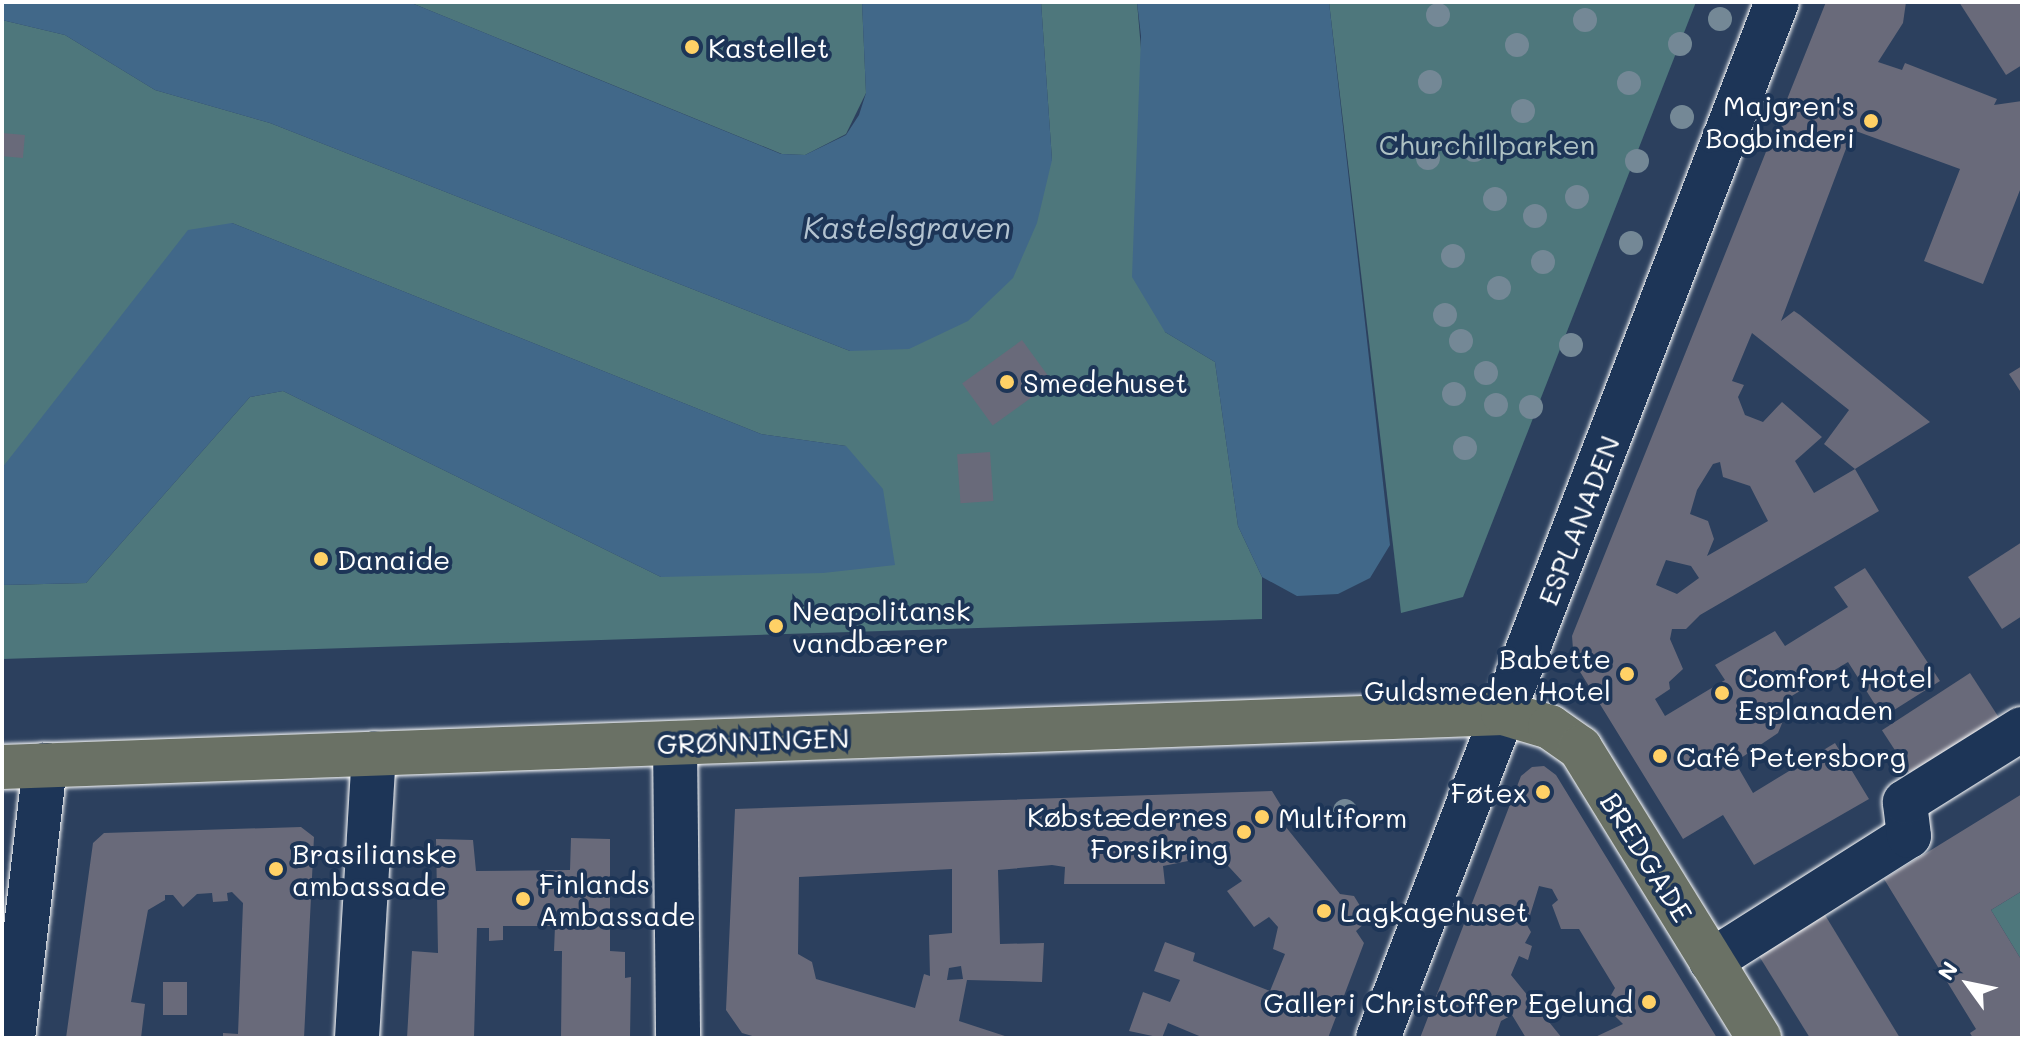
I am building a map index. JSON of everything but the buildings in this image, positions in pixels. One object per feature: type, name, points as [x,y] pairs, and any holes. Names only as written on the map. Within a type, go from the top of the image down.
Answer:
[{"type":"main road","name":"GRØNNINGEN","points":[[2,767],[1503,713]]},
{"type":"main road","name":"BREDGADE","points":[[1503,713],[1550,727],[1580,748],[1759,1038]]},
{"type":"street","name":"ESPLANADEN","points":[[1378,1038],[1777,2]]},
{"type":"street","points":[[1711,961],[1909,836],[1905,802],[2022,729]]},
{"type":"street","points":[[675,743],[678,1038]]},
{"type":"street","points":[[357,1038],[374,754]]},
{"type":"street","points":[[13,1038],[45,765]]},
{"type":"green space","name":"Kastellet","points":[[409,2],[862,2],[866,93],[846,134],[805,155],[782,154]]},
{"type":"green space","points":[[1041,2],[1137,2],[1165,332],[1215,362],[1238,526],[1262,577],[1262,619],[2,659],[2,585],[86,583],[250,397],[283,391],[661,577],[846,446],[761,434],[232,223],[2,468],[2,20],[65,35],[155,90],[270,123],[850,351],[1052,160]]},
{"type":"green space","name":"Churchillparken","points":[[1329,2],[1696,2],[1463,597],[1401,613]]},
{"type":"green space","points":[[2022,891],[2022,961],[1991,910]]},
{"type":"water","name":"Kastelsgraven","points":[[2,2],[409,2],[781,154],[805,155],[846,135],[859,115],[866,93],[862,2],[1041,2],[1052,160],[1037,223],[1013,278],[968,321],[909,349],[850,351],[270,123],[155,90],[65,35],[2,20]]},
{"type":"water","points":[[1137,2],[1329,2],[1390,545],[1370,578],[1338,594],[1297,596],[1262,577],[1238,526],[1215,362],[1165,332],[1132,277],[1141,36]]},
{"type":"water","points":[[232,223],[761,434],[846,446],[883,489],[895,565],[823,573],[661,577],[283,391],[250,397],[86,583],[2,585],[2,468],[188,230]]},
{"type":"place","name":"Kastellet","points":[[692,47]]},
{"type":"place","name":"Majgren's Bogbinderi","points":[[1871,121]]},
{"type":"place","name":"Smedehuset","points":[[1007,382]]},
{"type":"place","name":"Danaide","points":[[321,559]]},
{"type":"place","name":"Neapolitansk vandbærer","points":[[776,626]]},
{"type":"place","name":"Babette Guldsmeden Hotel","points":[[1627,674]]},
{"type":"place","name":"Comfort Hotel Esplanaden","points":[[1722,693]]},
{"type":"place","name":"Café Petersborg","points":[[1660,756]]},
{"type":"place","name":"Føtex","points":[[1543,792]]},
{"type":"place","name":"Multiform","points":[[1262,817]]},
{"type":"place","name":"Købstædernes Forsikring","points":[[1244,832]]},
{"type":"place","name":"Brasilianske ambassade","points":[[276,869]]},
{"type":"place","name":"Finlands Ambassade","points":[[523,899]]},
{"type":"place","name":"Lagkagehuset","points":[[1324,911]]},
{"type":"place","name":"Galleri Christoffer Egelund","points":[[1649,1002]]}]
